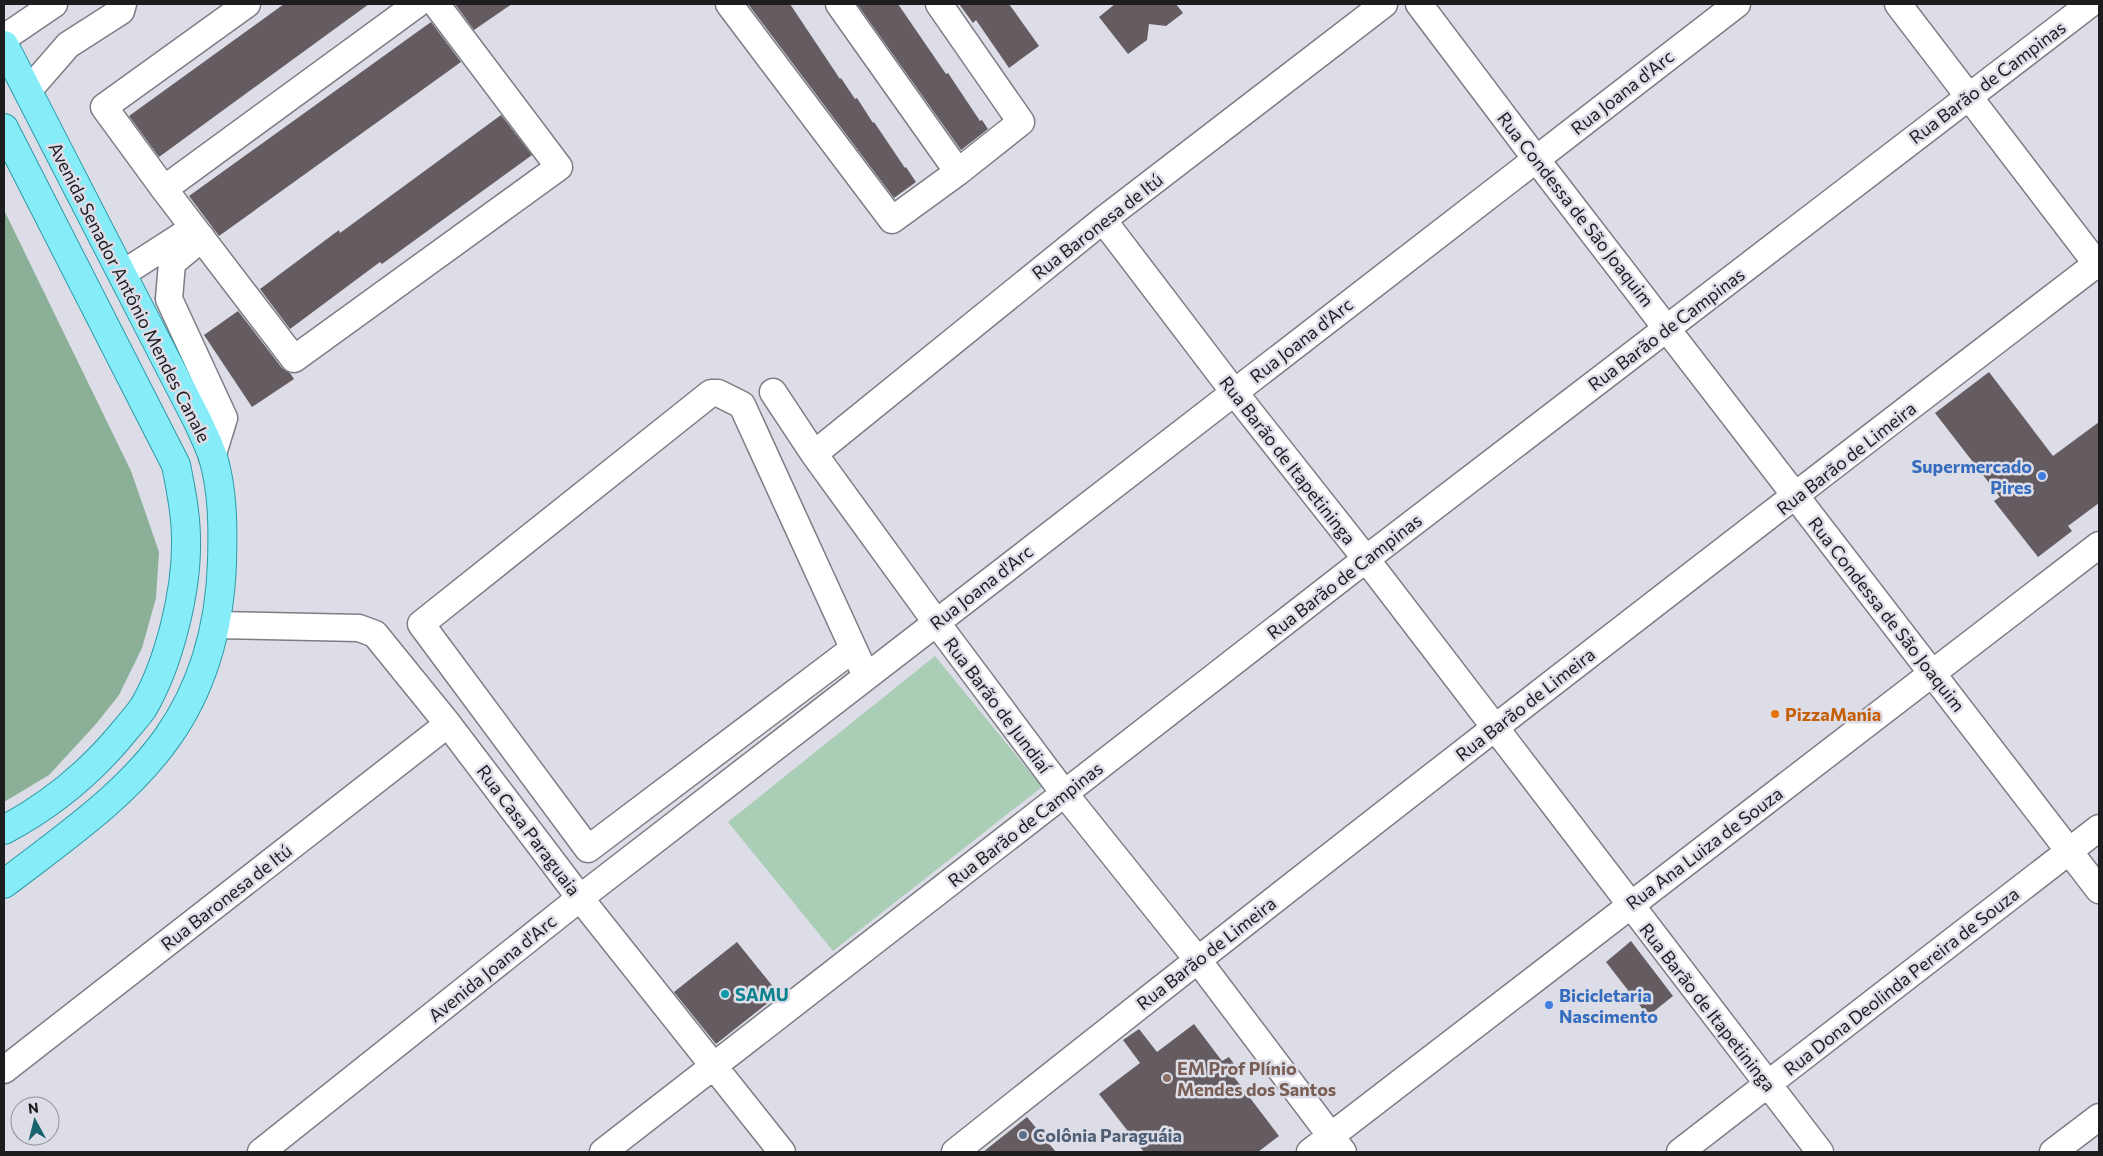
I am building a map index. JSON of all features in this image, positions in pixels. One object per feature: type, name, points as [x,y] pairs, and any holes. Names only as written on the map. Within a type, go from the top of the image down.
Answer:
[{"type":"main road","name":"Avenida Senador Antônio Mendes Canale","points":[[4,45],[198,422],[212,457],[221,500],[222,542],[221,589],[216,625],[202,669],[189,700],[167,738],[131,780],[80,825],[4,884]]},
{"type":"main road","name":"Avenida Senador Antônio Mendes Canale","points":[[4,128],[176,465],[183,502],[186,540],[185,574],[180,604],[162,668],[142,709],[116,742],[58,796],[25,819],[4,830]]},
{"type":"main road","points":[[57,232],[91,214]]},
{"type":"street","points":[[4,38],[54,4]]},
{"type":"street","points":[[247,4],[104,107],[294,359],[559,167],[436,4]]},
{"type":"street","points":[[164,189],[417,4]]},
{"type":"street","points":[[729,4],[892,220],[958,172],[1020,122],[939,4]]},
{"type":"street","points":[[839,4],[958,172]]},
{"type":"street","name":"Rua Baronesa de Itú","points":[[814,454],[1103,220],[1384,4]]},
{"type":"street","name":"Rua Condessa de São Joaquim","points":[[1420,4],[1536,159],[1668,327],[2099,890]]},
{"type":"street","name":"Rua Joana d'Arc","points":[[866,676],[1737,4]]},
{"type":"street","points":[[1898,4],[2098,264]]},
{"type":"street","name":"Rua Barão de Campinas","points":[[603,1152],[1366,559],[2090,4]]},
{"type":"street","points":[[28,91],[68,45],[120,6]]},
{"type":"street","name":"Rua Barão de Itapetininga","points":[[1103,220],[1234,392],[1366,559],[1629,905],[1820,1152]]},
{"type":"street","points":[[122,274],[198,233]]},
{"type":"street","points":[[198,233],[172,263],[169,299],[224,418],[212,457]]},
{"type":"street","name":"Rua Barão de Limeira","points":[[955,1152],[1197,959],[1495,727],[2098,264]]},
{"type":"street","name":"Rua Barão de Jundiaí","points":[[773,392],[814,454],[936,622],[1064,793],[1197,959],[1328,1147]]},
{"type":"street","points":[[853,649],[588,848],[421,624],[711,393],[718,393],[742,405],[866,676]]},
{"type":"street","name":"Rua Ana Luiza de Souza","points":[[1328,1147],[1629,905],[2099,545]]},
{"type":"street","name":"Rua Casa Paraguaia","points":[[216,625],[359,628],[375,634],[448,724],[580,898],[782,1152]]},
{"type":"street","name":"Avenida Joana d'Arc","points":[[261,1152],[580,898],[866,676]]},
{"type":"street","name":"Rua Baronesa de Itú","points":[[4,1070],[448,724]]},
{"type":"street","name":"Rua Dona Deolinda Pereira de Souza","points":[[1680,1152],[2099,828]]},
{"type":"street","points":[[2053,1152],[2099,1117]]},
{"type":"green space","points":[[4,210],[131,471],[159,552],[156,598],[142,648],[119,695],[96,724],[49,775],[4,802]]},
{"type":"green space","points":[[935,656],[1042,787],[833,951],[728,822]]},
{"type":"building","points":[[284,4],[369,4],[159,157],[129,116]]},
{"type":"building","points":[[455,4],[512,4],[474,30]]},
{"type":"building","points":[[748,4],[790,4],[840,79],[855,99],[857,98],[916,182],[894,198]]},
{"type":"building","points":[[857,4],[898,4],[946,74],[948,73],[980,121],[982,120],[988,129],[961,150]]},
{"type":"building","points":[[959,4],[1009,4],[1039,46],[1009,68],[976,20],[973,23]]},
{"type":"building","points":[[1115,4],[1176,4],[1183,13],[1166,26],[1149,24],[1147,40],[1128,54],[1099,17]]},
{"type":"building","points":[[431,22],[461,62],[219,236],[189,196]]},
{"type":"building","points":[[501,115],[532,155],[382,264],[380,262],[290,329],[260,289],[339,230],[340,233]]},
{"type":"building","points":[[238,311],[282,368],[290,373],[294,379],[252,407],[204,335]]},
{"type":"building","name":"Supermercado Pires","points":[[1989,372],[2053,456],[2099,422],[2099,503],[2068,526],[2072,531],[2038,557],[1994,501],[2000,497],[1935,413]]},
{"type":"building","points":[[1631,941],[1673,996],[1648,1016],[1606,962]]},
{"type":"building","name":"SAMU","points":[[737,942],[779,994],[716,1044],[674,992]]},
{"type":"building","points":[[1194,1024],[1222,1061],[1229,1057],[1237,1068],[1231,1073],[1279,1136],[1258,1152],[1144,1152],[1099,1094],[1140,1063],[1123,1040],[1139,1029],[1157,1052]]},
{"type":"building","name":"Colônia Paraguáia","points":[[1027,1117],[1056,1152],[983,1152]]},
{"type":"place","name":"Supermercado Pires","points":[[2042,476]]},
{"type":"place","name":"PizzaMania","points":[[1775,714]]},
{"type":"place","name":"SAMU","points":[[725,994]]},
{"type":"place","name":"Bicicletaria Nascimento","points":[[1549,1005]]},
{"type":"place","name":"EM Prof Plínio Mendes dos Santos","points":[[1167,1078]]},
{"type":"place","name":"Colônia Paraguáia","points":[[1023,1135]]}]
